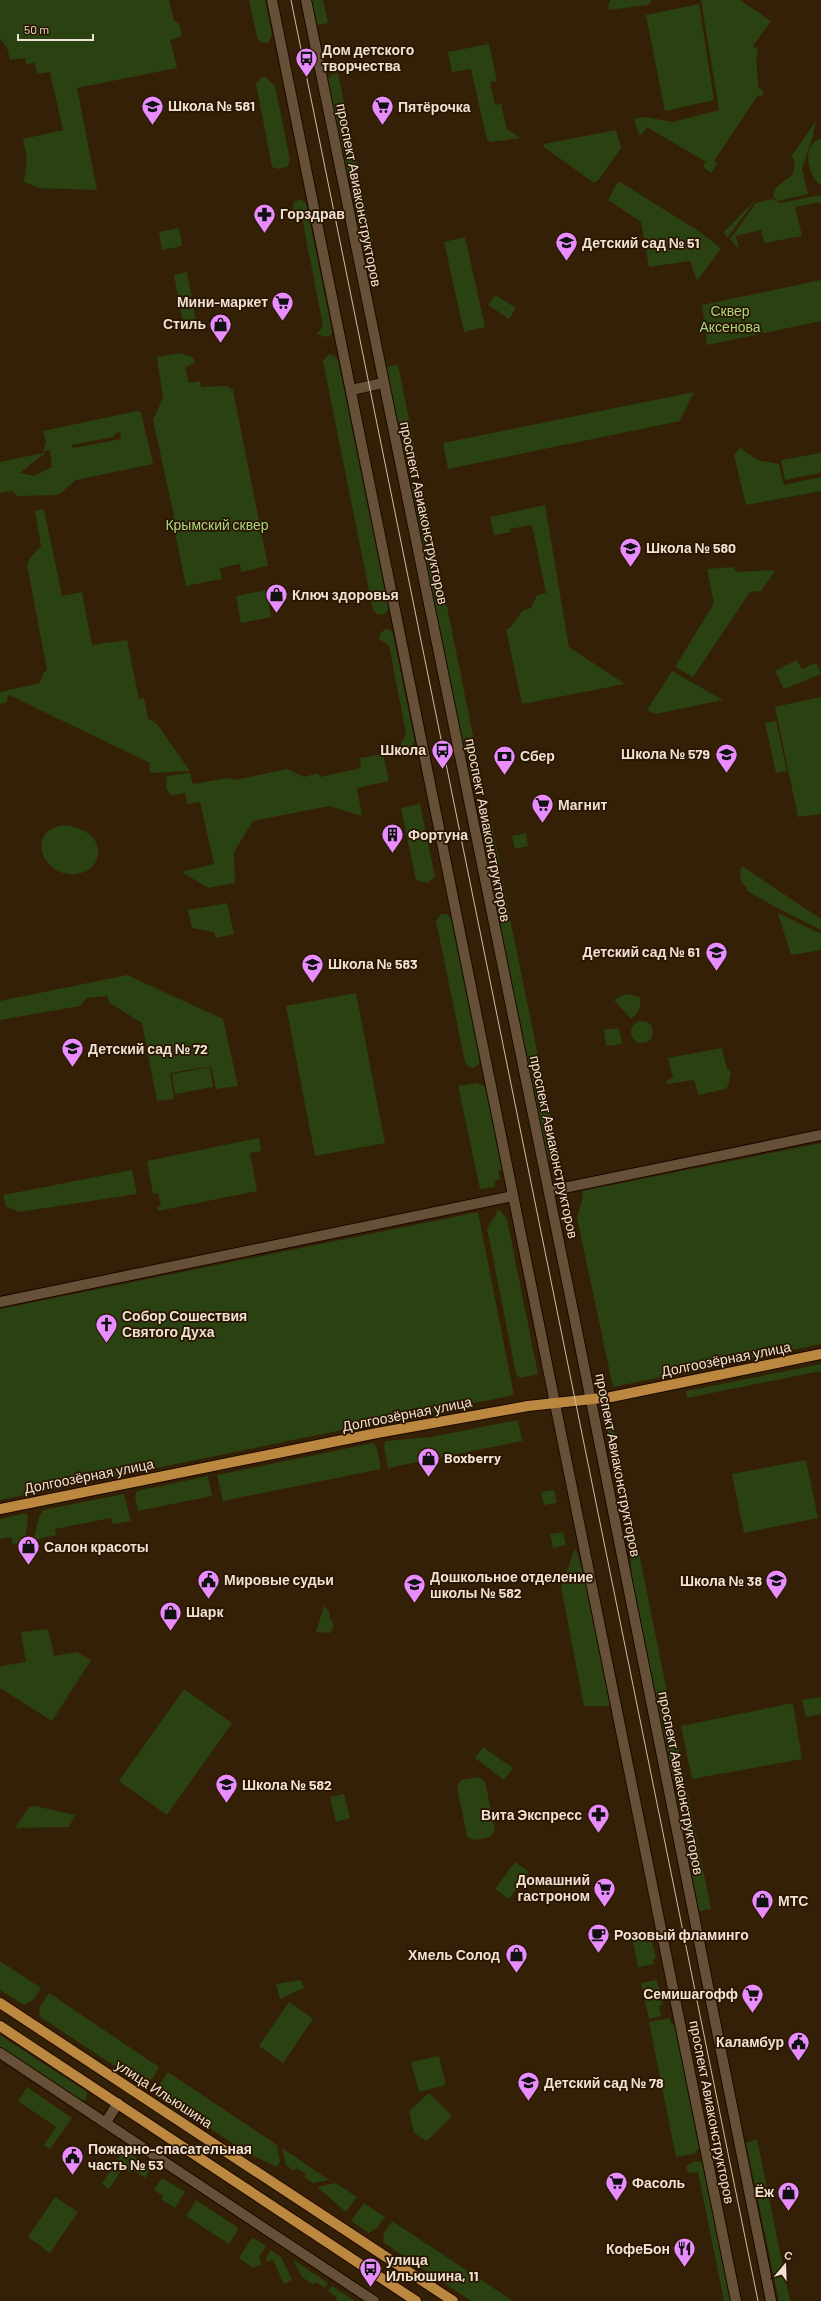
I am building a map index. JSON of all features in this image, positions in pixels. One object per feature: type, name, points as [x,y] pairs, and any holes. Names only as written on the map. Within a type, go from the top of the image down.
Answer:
[{"type":"main road","name":"Долгоозёрная улица","points":[[0,1509],[377,1433],[555,1402],[619,1395],[821,1354]]},
{"type":"main road","name":"улица Ильюшина","points":[[0,2002],[453,2301]]},
{"type":"main road","points":[[0,2026],[416,2301]]},
{"type":"street","name":"проспект Авиаконструкторов","points":[[272,0],[736,2301]]},
{"type":"street","name":"проспект Авиаконструкторов","points":[[306,0],[549,1191],[771,2301]]},
{"type":"street","points":[[350,390],[383,383]]},
{"type":"street","points":[[549,1191],[821,1136]]},
{"type":"street","points":[[0,1302],[513,1196]]},
{"type":"street","points":[[0,2053],[374,2301]]},
{"type":"street","points":[[106,2122],[118,2103]]},
{"type":"green space","points":[[0,0],[169,0],[174,21],[179,23],[182,36],[170,40],[177,68],[77,88],[97,190],[39,188],[24,182],[27,158],[23,139],[63,130],[50,72],[37,74],[35,63],[26,64],[25,58],[10,60],[7,48],[0,38]]},
{"type":"green space","points":[[249,0],[265,0],[272,35],[268,43],[260,42],[257,37]]},
{"type":"green space","points":[[311,0],[323,0],[328,23],[317,25]]},
{"type":"green space","points":[[611,0],[652,0],[648,5],[609,10],[608,5]]},
{"type":"green space","points":[[701,0],[740,0],[771,21],[753,46],[758,50],[758,87],[764,92],[761,97],[758,95],[714,161],[717,164],[711,173],[703,167],[706,162],[647,127],[643,133],[639,135],[634,119],[645,117],[673,122],[719,110]]},
{"type":"green space","points":[[699,4],[714,100],[665,111],[646,15]]},
{"type":"green space","points":[[489,44],[497,81],[490,82],[495,105],[501,104],[507,129],[520,138],[492,142],[487,140],[471,69],[452,72],[448,52]]},
{"type":"green space","points":[[338,73],[359,176],[347,179],[328,79],[331,75]]},
{"type":"green space","points":[[265,77],[275,86],[290,160],[288,166],[279,169],[272,167],[256,84],[261,78]]},
{"type":"green space","points":[[816,121],[812,139],[802,168],[808,194],[777,201],[773,196],[776,188],[793,174],[795,160],[791,157]]},
{"type":"green space","points":[[616,130],[621,148],[600,178],[594,183],[544,147],[544,144]]},
{"type":"green space","points":[[821,139],[821,185],[812,175],[808,160],[811,147],[815,142]]},
{"type":"green space","points":[[620,182],[700,232],[719,247],[720,250],[697,281],[690,261],[649,267],[641,222],[608,200],[617,183]]},
{"type":"green space","points":[[361,184],[373,243],[361,246],[350,189]]},
{"type":"green space","points":[[821,195],[821,205],[820,202],[795,207],[802,236],[764,243],[761,230],[736,236],[739,249],[730,239],[756,203],[772,199],[780,203]]},
{"type":"green space","points":[[300,199],[306,203],[332,331],[331,335],[325,337],[317,334],[323,326],[302,218],[293,210],[294,202]]},
{"type":"green space","points":[[753,202],[728,237],[723,233]]},
{"type":"green space","points":[[179,228],[182,246],[162,250],[159,232]]},
{"type":"green space","points":[[465,237],[485,327],[464,332],[444,242]]},
{"type":"green space","points":[[187,272],[196,321],[183,323],[174,275]]},
{"type":"green space","name":"Сквер Аксенова","points":[[821,280],[821,321],[707,345],[702,305]]},
{"type":"green space","points":[[495,295],[516,308],[509,319],[488,305]]},
{"type":"green space","name":"Крымский сквер","points":[[179,353],[190,356],[195,360],[193,364],[185,367],[189,383],[200,381],[201,387],[227,386],[233,390],[268,566],[241,572],[240,564],[220,568],[222,579],[186,586],[172,518],[174,516],[153,420],[163,398],[157,357]]},
{"type":"green space","points":[[329,354],[335,356],[338,360],[388,606],[387,612],[382,615],[377,614],[373,610],[323,361]]},
{"type":"green space","points":[[398,365],[420,474],[408,476],[386,367]]},
{"type":"green space","points":[[694,392],[680,421],[448,469],[443,443]]},
{"type":"green space","points":[[137,411],[141,412],[153,464],[76,480],[58,495],[17,496],[12,491],[0,493],[0,462],[43,453],[46,441],[43,431]],"holes":[[[120,432],[121,439],[73,448],[72,445],[113,437],[116,433]],[[50,450],[52,467],[34,476],[20,473],[44,454],[45,451]]]},
{"type":"green space","points":[[740,448],[758,460],[779,464],[784,485],[821,477],[821,491],[746,505],[734,455]]},
{"type":"green space","points":[[821,453],[821,471],[819,473],[785,480],[781,460]]},
{"type":"green space","points":[[422,483],[477,755],[465,755],[410,487]]},
{"type":"green space","points":[[545,505],[569,647],[625,684],[522,704],[506,629],[510,628],[522,611],[531,608],[537,595],[546,593],[532,525],[510,529],[511,532],[494,535],[490,517]]},
{"type":"green space","points":[[44,509],[62,596],[82,592],[92,645],[127,640],[139,699],[144,698],[148,718],[157,724],[190,771],[151,773],[149,769],[150,763],[9,695],[6,703],[0,704],[0,692],[36,684],[40,682],[43,673],[47,670],[27,565],[30,558],[41,546],[35,511]]},
{"type":"green space","points":[[733,567],[737,572],[775,571],[761,591],[750,592],[693,677],[675,667],[714,603],[707,569]]},
{"type":"green space","points":[[266,590],[271,617],[241,623],[236,596]]},
{"type":"green space","points":[[385,629],[391,630],[393,635],[415,742],[410,750],[404,749],[400,745],[406,734],[389,645],[379,639],[380,634]]},
{"type":"green space","points":[[797,660],[802,669],[815,663],[821,674],[784,689],[775,671]]},
{"type":"green space","points":[[672,671],[723,700],[655,714],[647,710]]},
{"type":"green space","points":[[821,697],[821,814],[798,817],[775,707]]},
{"type":"green space","points":[[776,721],[787,771],[776,773],[765,723]]},
{"type":"green space","points":[[383,754],[389,781],[357,788],[362,816],[329,806],[253,821],[234,852],[235,883],[208,888],[182,872],[214,864],[200,802],[187,804],[185,793],[171,796],[166,788],[167,776],[190,773],[193,784],[228,778],[235,780],[287,769],[304,777],[318,773],[320,777],[361,768],[360,758]]},
{"type":"green space","points":[[479,763],[481,779],[470,782],[467,768]]},
{"type":"green space","points":[[420,804],[435,877],[427,883],[416,880],[401,808]]},
{"type":"green space","points":[[491,821],[500,865],[487,864],[481,834],[486,833],[484,822]]},
{"type":"green space","points":[[68,825],[89,834],[97,844],[97,858],[89,870],[70,874],[58,871],[49,864],[43,855],[41,845],[44,835],[53,828]]},
{"type":"green space","points":[[526,833],[528,846],[515,849],[512,836]]},
{"type":"green space","points":[[742,866],[821,919],[821,930],[777,908],[746,890],[747,888],[740,878]]},
{"type":"green space","points":[[501,874],[559,1159],[548,1161],[490,880]]},
{"type":"green space","points":[[227,903],[234,934],[216,938],[214,932],[192,928],[188,910]]},
{"type":"green space","points":[[778,913],[821,934],[821,950],[791,955]]},
{"type":"green space","points":[[441,914],[447,914],[451,919],[480,1058],[479,1064],[474,1068],[469,1067],[465,1062],[436,921]]},
{"type":"green space","points":[[127,975],[223,1019],[238,1086],[216,1089],[211,1066],[170,1073],[174,1099],[157,1101],[142,1023],[110,1003],[107,996],[86,998],[80,1006],[0,1020],[0,1001]]},
{"type":"green space","points":[[356,993],[385,1143],[315,1156],[286,1006]]},
{"type":"green space","points":[[626,994],[639,997],[640,1001],[639,1010],[631,1019],[614,1000]]},
{"type":"green space","points":[[642,1021],[646,1022],[652,1028],[652,1036],[646,1042],[642,1043],[638,1042],[632,1036],[631,1032],[632,1028],[638,1022]]},
{"type":"green space","points":[[619,1028],[622,1044],[606,1046],[604,1030]]},
{"type":"green space","points":[[722,1048],[727,1069],[731,1072],[728,1086],[725,1089],[699,1095],[694,1080],[667,1084],[666,1081],[673,1077],[668,1058]]},
{"type":"green space","points":[[210,1067],[213,1087],[175,1094],[172,1074]]},
{"type":"green space","points":[[476,1083],[484,1086],[486,1090],[502,1170],[498,1171],[500,1179],[494,1181],[495,1187],[480,1189],[458,1086]]},
{"type":"green space","points":[[259,1138],[261,1151],[250,1153],[257,1191],[158,1211],[157,1207],[161,1206],[158,1193],[153,1194],[147,1161]]},
{"type":"green space","points":[[821,1143],[821,1344],[613,1387],[577,1218],[583,1196],[582,1191]]},
{"type":"green space","points":[[132,1170],[137,1194],[19,1212],[6,1206],[3,1195]]},
{"type":"green space","points":[[496,1209],[501,1211],[507,1219],[538,1374],[520,1378],[516,1374],[487,1228],[497,1213]]},
{"type":"green space","points":[[478,1212],[514,1395],[0,1500],[0,1309]]},
{"type":"green space","points":[[821,1364],[821,1371],[687,1398],[686,1391]]},
{"type":"green space","points":[[612,1419],[685,1781],[673,1780],[632,1579],[630,1549],[606,1421]]},
{"type":"green space","points":[[518,1420],[522,1441],[388,1468],[384,1447],[385,1441],[431,1437]]},
{"type":"green space","points":[[373,1443],[377,1448],[381,1469],[223,1501],[217,1475]]},
{"type":"green space","points":[[806,1460],[818,1518],[744,1533],[732,1474]]},
{"type":"green space","points":[[208,1476],[212,1496],[138,1511],[135,1497],[137,1491]]},
{"type":"green space","points":[[554,1490],[557,1503],[544,1505],[541,1492]]},
{"type":"green space","points":[[124,1494],[131,1521],[113,1524],[111,1518],[55,1529],[56,1535],[35,1540],[34,1537],[39,1517],[43,1510]]},
{"type":"green space","points":[[26,1513],[28,1518],[25,1542],[13,1545],[11,1537],[0,1539],[0,1519]]},
{"type":"green space","points":[[563,1532],[566,1545],[553,1548],[550,1534]]},
{"type":"green space","points":[[576,1550],[587,1586],[611,1706],[584,1706],[561,1587],[574,1551]]},
{"type":"green space","points":[[324,1606],[329,1611],[330,1619],[334,1625],[330,1633],[316,1632]]},
{"type":"green space","points":[[48,1629],[54,1656],[77,1652],[91,1660],[52,1721],[0,1688],[0,1666],[26,1662],[21,1632]]},
{"type":"green space","points":[[184,1689],[232,1723],[167,1815],[119,1781]]},
{"type":"green space","points":[[821,1697],[821,1714],[806,1717],[802,1700]]},
{"type":"green space","points":[[793,1703],[802,1759],[692,1779],[681,1726]]},
{"type":"green space","points":[[483,1747],[513,1768],[504,1780],[475,1758]]},
{"type":"green space","points":[[478,1777],[485,1781],[495,1830],[490,1837],[474,1840],[467,1837],[457,1786],[461,1780]]},
{"type":"green space","points":[[687,1790],[711,1909],[699,1911],[676,1797]]},
{"type":"green space","points":[[344,1794],[350,1818],[336,1822],[330,1797]]},
{"type":"green space","points":[[35,1806],[75,1815],[69,1827],[15,1828],[29,1807]]},
{"type":"green space","points":[[515,1862],[529,1872],[509,1899],[495,1889]]},
{"type":"green space","points":[[631,1931],[650,1932],[656,1959],[653,1959],[654,1964],[638,1967]]},
{"type":"green space","points":[[0,1961],[41,1988],[33,2000],[24,2005],[0,1990]]},
{"type":"green space","points":[[301,1980],[304,1988],[280,1999],[276,1984]]},
{"type":"green space","points":[[657,1980],[663,2005],[659,2006],[661,2016],[649,2019],[641,1983]]},
{"type":"green space","points":[[49,1993],[159,2067],[153,2078],[142,2084],[39,2016],[40,2006]]},
{"type":"green space","points":[[289,2002],[313,2019],[283,2063],[259,2046]]},
{"type":"green space","points":[[670,2018],[671,2024],[676,2023],[700,2147],[694,2154],[676,2157],[649,2022]]},
{"type":"green space","points":[[0,2035],[87,2092],[86,2100],[81,2100],[0,2048]]},
{"type":"green space","points":[[439,2056],[446,2085],[419,2092],[411,2062]]},
{"type":"green space","points":[[168,2072],[277,2145],[280,2162],[277,2167],[247,2153],[159,2094],[160,2083]]},
{"type":"green space","points":[[27,2087],[72,2118],[50,2149],[44,2145],[56,2127],[18,2101]]},
{"type":"green space","points":[[429,2093],[452,2116],[427,2141],[414,2133],[409,2111]]},
{"type":"green space","points":[[757,2139],[790,2301],[779,2301],[746,2143]]},
{"type":"green space","points":[[282,2148],[329,2180],[313,2183],[304,2177],[306,2174],[296,2168],[294,2171],[286,2165]]},
{"type":"green space","points":[[124,2150],[151,2168],[145,2178],[133,2170],[131,2173],[123,2168],[109,2189],[102,2184]]},
{"type":"green space","points":[[695,2161],[703,2162],[732,2301],[724,2301],[698,2172],[688,2173],[686,2166]]},
{"type":"green space","points":[[162,2178],[185,2192],[175,2208],[161,2199],[163,2196],[154,2190]]},
{"type":"green space","points":[[335,2183],[357,2197],[346,2212],[317,2187]]},
{"type":"green space","points":[[55,2197],[78,2212],[50,2253],[28,2237]]},
{"type":"green space","points":[[196,2200],[237,2227],[237,2232],[229,2244],[186,2216]]},
{"type":"green space","points":[[364,2203],[385,2217],[377,2228],[369,2233],[351,2221]]},
{"type":"green space","points":[[392,2221],[513,2301],[471,2301],[383,2242],[384,2233]]},
{"type":"green space","points":[[253,2238],[266,2246],[259,2257],[262,2264],[253,2268],[239,2258],[250,2240]]},
{"type":"green space","points":[[271,2250],[281,2257],[292,2280],[284,2284],[273,2260],[267,2262],[265,2259]]},
{"type":"green space","points":[[292,2259],[328,2283],[325,2288],[316,2282],[314,2285],[302,2277]]},
{"type":"green space","points":[[332,2286],[355,2301],[336,2300],[337,2297],[328,2291]]},
{"type":"tram line","points":[[291,0],[758,2301]]},
{"type":"place","name":"Дом детского творчества","points":[[306,78]]},
{"type":"place","name":"Школа № 581","points":[[153,126]]},
{"type":"place","name":"Пятёрочка","points":[[382,126]]},
{"type":"place","name":"Горздрав","points":[[264,234]]},
{"type":"place","name":"Детский сад № 51","points":[[567,262]]},
{"type":"place","name":"Мини-маркет","points":[[283,322]]},
{"type":"place","name":"Стиль","points":[[221,344]]},
{"type":"place","name":"Школа № 580","points":[[631,568]]},
{"type":"place","name":"Ключ здоровья","points":[[276,614]]},
{"type":"place","name":"Школа","points":[[442,770]]},
{"type":"place","name":"Школа № 579","points":[[726,774]]},
{"type":"place","name":"Сбер","points":[[505,776]]},
{"type":"place","name":"Магнит","points":[[543,824]]},
{"type":"place","name":"Фортуна","points":[[393,854]]},
{"type":"place","name":"Детский сад № 61","points":[[716,972]]},
{"type":"place","name":"Школа № 583","points":[[312,984]]},
{"type":"place","name":"Детский сад № 72","points":[[73,1068]]},
{"type":"place","name":"Собор Сошествия Святого Духа","points":[[107,1344]]},
{"type":"place","name":"Boxberry","points":[[428,1478]]},
{"type":"place","name":"Салон красоты","points":[[28,1566]]},
{"type":"place","name":"Мировые судьи","points":[[208,1600]]},
{"type":"place","name":"Школа № 38","points":[[777,1600]]},
{"type":"place","name":"Дошкольное отделение школы № 582","points":[[414,1604]]},
{"type":"place","name":"Шарк","points":[[170,1632]]},
{"type":"place","name":"Школа № 582","points":[[226,1804]]},
{"type":"place","name":"Вита Экспресс","points":[[598,1834]]},
{"type":"place","name":"Домашний гастроном","points":[[605,1908]]},
{"type":"place","name":"МТС","points":[[762,1920]]},
{"type":"place","name":"Розовый фламинго","points":[[599,1954]]},
{"type":"place","name":"Хмель Солод","points":[[516,1974]]},
{"type":"place","name":"Семишагофф","points":[[753,2014]]},
{"type":"place","name":"Каламбур","points":[[799,2062]]},
{"type":"place","name":"Детский сад № 78","points":[[528,2102]]},
{"type":"place","name":"Пожарно-спасательная часть № 53","points":[[72,2176]]},
{"type":"place","name":"Фасоль","points":[[616,2202]]},
{"type":"place","name":"Ёж","points":[[789,2212]]},
{"type":"place","name":"КофеБон","points":[[685,2268]]},
{"type":"place","name":"улица Ильюшина, 11","points":[[370,2288]]}]
